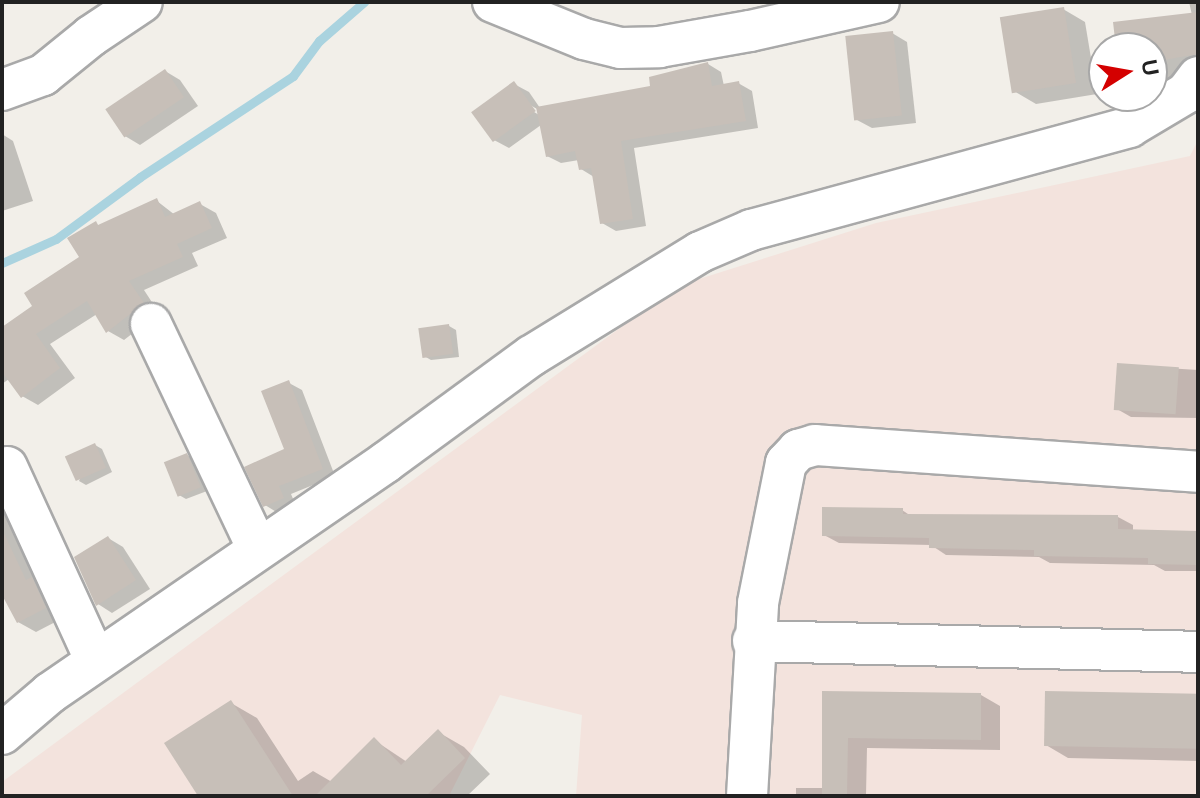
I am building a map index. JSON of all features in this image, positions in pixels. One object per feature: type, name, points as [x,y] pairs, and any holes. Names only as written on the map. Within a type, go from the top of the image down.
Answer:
[{"type":"street","points":[[2,90],[43,75],[91,36],[142,2]]},
{"type":"street","points":[[493,2],[584,39],[620,48],[659,47],[750,31],[879,2]]},
{"type":"street","points":[[2,734],[96,661],[386,462],[531,356],[700,252],[751,230],[1129,127],[1186,93],[1198,77]]},
{"type":"street","points":[[151,324],[258,549]]},
{"type":"street","points":[[747,796],[753,641],[786,463],[798,450],[815,445],[1198,472]]},
{"type":"street","points":[[7,467],[96,661]]},
{"type":"street","points":[[753,641],[1198,652]]},
{"type":"shaded area","points":[[1198,140],[1198,796],[576,796],[582,715],[500,695],[449,796],[2,796],[2,782],[677,286],[876,223],[1190,156]]},
{"type":"building","points":[[1064,7],[1076,83],[1012,93],[1000,17]]},
{"type":"building","points":[[1198,12],[1198,54],[1168,59],[1168,32],[1114,32],[1113,22]]},
{"type":"building","points":[[893,31],[902,116],[854,121],[845,36]]},
{"type":"building","points":[[708,62],[712,86],[739,81],[746,121],[621,141],[633,219],[600,224],[591,168],[579,170],[575,151],[546,157],[536,107],[650,86],[649,77]]},
{"type":"building","points":[[165,69],[184,97],[124,137],[105,109]]},
{"type":"building","points":[[514,81],[536,111],[493,142],[471,112]]},
{"type":"building","points":[[157,198],[165,217],[200,201],[212,228],[177,244],[183,257],[129,281],[144,303],[106,333],[87,301],[36,334],[60,368],[21,398],[2,372],[2,327],[32,306],[24,293],[79,257],[67,238],[96,221],[98,225]]},
{"type":"building","points":[[449,324],[453,354],[422,358],[418,328]]},
{"type":"building","points":[[1117,363],[1179,367],[1176,414],[1114,410]]},
{"type":"building","points":[[289,380],[323,469],[279,486],[284,498],[263,507],[244,467],[284,449],[261,391]]},
{"type":"building","points":[[95,443],[106,468],[76,481],[65,456]]},
{"type":"building","points":[[187,453],[201,487],[178,497],[164,462]]},
{"type":"building","points":[[822,507],[903,508],[903,514],[1118,515],[1118,529],[1198,531],[1198,565],[1148,564],[1148,558],[1034,556],[1034,550],[929,548],[929,538],[822,536]]},
{"type":"building","points":[[2,529],[26,580],[32,577],[46,608],[17,623],[2,595]]},
{"type":"building","points":[[108,536],[136,580],[96,606],[74,557]]},
{"type":"building","points":[[822,691],[981,693],[981,740],[848,738],[847,796],[822,796]]},
{"type":"building","points":[[1045,691],[1198,694],[1197,749],[1044,746]]},
{"type":"building","points":[[231,700],[293,796],[198,796],[164,743]]},
{"type":"building","points":[[438,729],[465,758],[426,796],[315,796],[374,737],[401,765]]},
{"type":"waterway","points":[[2,263],[56,239],[140,177],[293,76],[319,41],[364,2]]}]
